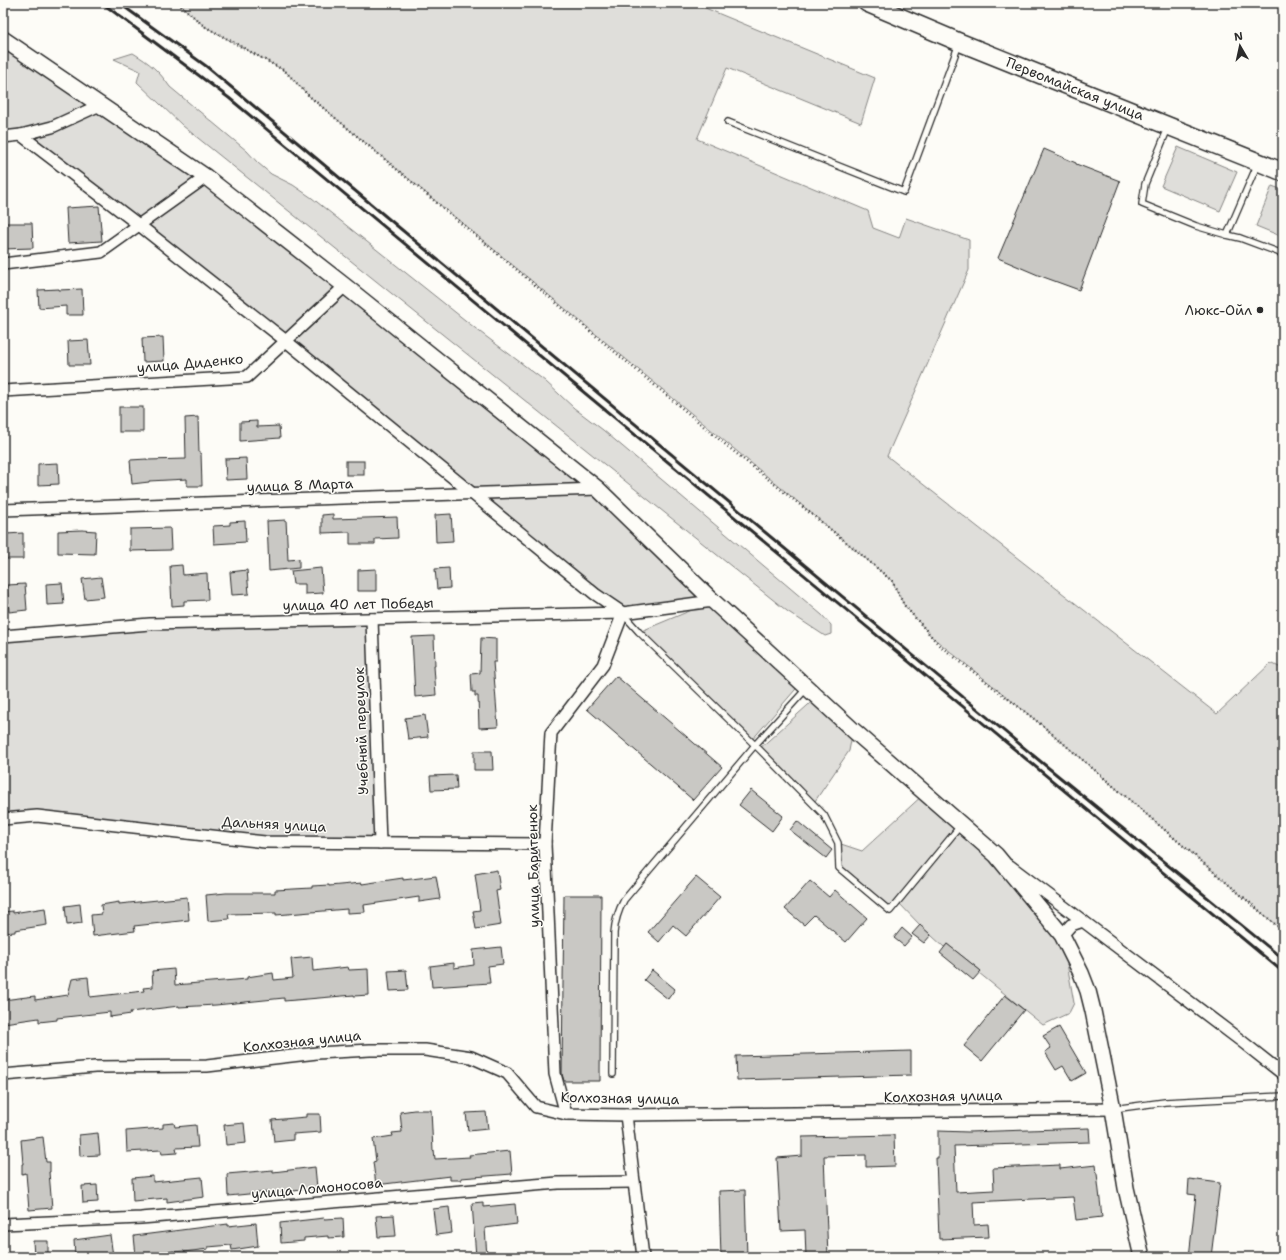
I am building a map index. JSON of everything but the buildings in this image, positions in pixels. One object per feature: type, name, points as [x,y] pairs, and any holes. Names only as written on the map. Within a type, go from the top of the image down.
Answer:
[{"type":"main road","name":"Первомайская улица","points":[[867,3],[959,42],[1283,172]]},
{"type":"street","points":[[3,39],[206,177],[345,286],[598,489],[713,601],[807,688],[996,855],[1283,1074]]},
{"type":"street","points":[[3,137],[21,135],[52,127],[100,104]]},
{"type":"street","points":[[21,135],[139,225],[286,341],[595,594],[623,614]]},
{"type":"street","points":[[3,264],[101,252],[206,177]]},
{"type":"street","name":"улица Диденко","points":[[3,391],[247,377],[345,286]]},
{"type":"street","name":"улица 8 Марта","points":[[3,510],[598,489]]},
{"type":"street","name":"улица 40 лет Победы","points":[[3,636],[150,624],[623,614],[713,601]]},
{"type":"street","name":"улица Баритенюк","points":[[566,1114],[555,1074],[545,844],[550,733],[603,665],[623,614]]},
{"type":"street","name":"Учебный переулок","points":[[372,619],[380,843]]},
{"type":"street","name":"Дальняя улица","points":[[3,819],[37,816],[265,842],[545,844]]},
{"type":"street","points":[[996,855],[1062,935],[1081,973],[1088,992],[1113,1109],[1126,1188],[1142,1257]]},
{"type":"street","points":[[1062,935],[1071,925],[1083,921]]},
{"type":"street","name":"Колхозная улица","points":[[3,1075],[95,1067],[207,1066],[318,1053],[370,1050],[425,1050],[471,1057],[507,1073],[536,1107],[566,1114],[626,1115],[1113,1109]]},
{"type":"street","points":[[626,1115],[642,1257]]},
{"type":"street","name":"улица Ломоносова","points":[[3,1224],[141,1218],[558,1183],[634,1182]]},
{"type":"lane","points":[[728,122],[904,192],[959,42]]},
{"type":"lane","points":[[1168,126],[1145,184],[1142,204],[1196,226],[1240,238],[1283,254]]},
{"type":"lane","points":[[1227,235],[1258,163]]},
{"type":"lane","points":[[623,614],[639,632],[824,814],[838,842],[839,868],[890,911],[961,825]]},
{"type":"lane","points":[[613,1074],[614,933],[615,920],[619,908],[624,900],[755,746],[807,688]]},
{"type":"lane","points":[[1113,1109],[1165,1102],[1283,1096]]},
{"type":"path","points":[[178,3],[204,26],[285,71],[309,96],[720,440],[851,546],[892,581],[904,605],[939,645],[1043,726],[1283,931]]},
{"type":"shaded area","points":[[178,3],[693,3],[875,78],[861,123],[727,68],[697,139],[868,211],[873,228],[899,238],[906,218],[969,240],[969,270],[887,456],[1217,714],[1271,663],[1283,669],[1283,931],[1043,726],[932,637],[904,605],[892,581],[851,546],[309,96],[285,71],[204,26]]},
{"type":"shaded area","points":[[3,40],[100,105],[598,489],[801,683],[751,741],[639,632],[711,602],[623,613],[21,135],[3,137]]},
{"type":"shaded area","points":[[133,53],[154,68],[170,87],[247,151],[271,174],[293,185],[312,198],[480,332],[545,381],[574,408],[603,430],[822,615],[831,625],[831,634],[825,636],[787,611],[183,126],[137,82],[140,71],[114,59]]},
{"type":"shaded area","points":[[1178,147],[1237,172],[1220,211],[1161,186]]},
{"type":"shaded area","points":[[1272,186],[1283,190],[1283,237],[1256,226]]},
{"type":"shaded area","points":[[372,619],[380,843],[265,842],[37,816],[3,819],[3,636]]},
{"type":"shaded area","points":[[817,697],[853,730],[849,751],[813,804],[759,749]]},
{"type":"shaded area","points":[[925,793],[996,855],[1062,935],[1074,1003],[1069,1013],[1043,1025],[979,973],[981,971],[947,944],[944,947],[898,902],[890,911],[839,868],[838,843],[862,851]]},
{"type":"railway","points":[[102,3],[229,98],[1283,972]]},
{"type":"railway","points":[[119,3],[206,66],[1040,761],[1283,959]]},
{"type":"place","name":"Люкс-Ойл","points":[[1260,310]]}]
